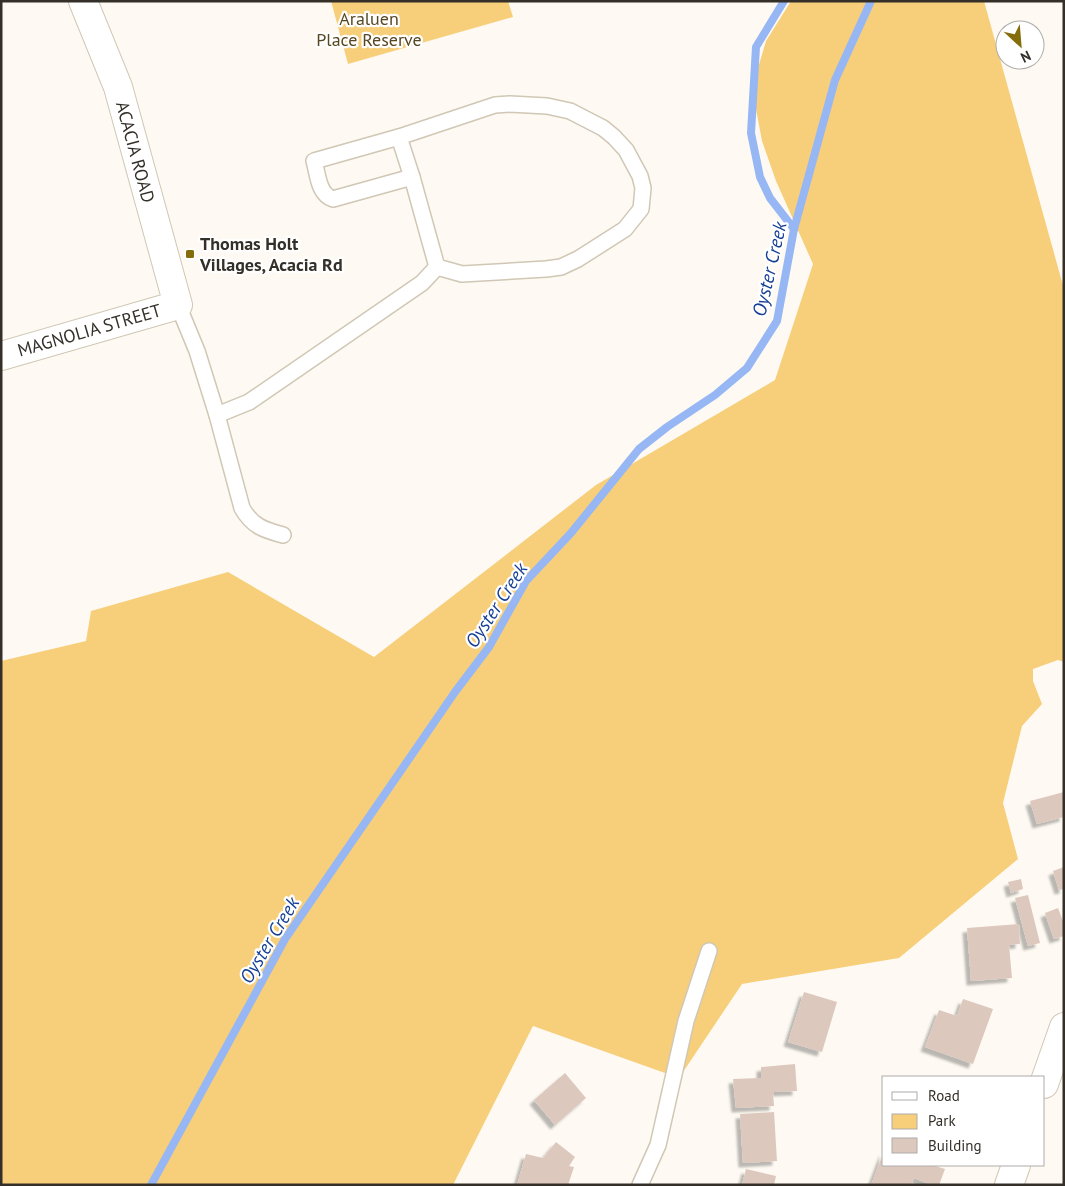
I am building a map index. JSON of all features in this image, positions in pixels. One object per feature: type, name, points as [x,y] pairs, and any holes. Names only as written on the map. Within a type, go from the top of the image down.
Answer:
[{"type":"street","name":"ACACIA ROAD","points":[[83,1],[118,88],[178,305]]},
{"type":"street","name":"MAGNOLIA STREET","points":[[1,356],[178,305]]},
{"type":"street","points":[[1045,1081],[1064,1027]]},
{"type":"street","points":[[1009,1185],[1016,1166]]},
{"type":"lane","points":[[412,177],[333,199],[327,197],[323,192],[314,161],[399,137],[494,105],[510,104],[557,107],[570,111],[603,128],[614,137],[626,150],[642,182],[643,199],[641,209],[625,229],[578,259],[561,267],[462,274],[438,267]]},
{"type":"lane","points":[[399,137],[438,267]]},
{"type":"lane","points":[[217,416],[249,402],[422,283],[438,267]]},
{"type":"lane","points":[[178,305],[197,351],[242,508],[247,518],[256,526],[283,535]]},
{"type":"lane","points":[[640,1185],[658,1145],[686,1021],[709,951]]},
{"type":"green space","name":"Araluen Place Reserve","points":[[331,1],[508,1],[513,17],[348,64]]},
{"type":"green space","points":[[791,1],[984,1],[995,41],[995,70],[1003,70],[1064,289],[1064,662],[1058,660],[1033,669],[1033,681],[1042,704],[1022,726],[1003,803],[1018,859],[899,958],[742,984],[679,1078],[533,1026],[453,1185],[1,1185],[1,661],[86,641],[91,611],[228,572],[374,657],[596,485],[775,380],[813,264],[776,181],[762,141],[752,88],[766,41]]},
{"type":"building","points":[[1064,792],[1064,817],[1037,824],[1030,801]]},
{"type":"building","points":[[1064,867],[1064,889],[1059,890],[1053,871]]},
{"type":"building","points":[[1021,879],[1023,889],[1011,893],[1008,882]]},
{"type":"building","points":[[1028,895],[1040,943],[1028,946],[1015,898]]},
{"type":"building","points":[[1058,908],[1064,924],[1064,936],[1054,939],[1045,913]]},
{"type":"building","points":[[1019,924],[1020,944],[1009,945],[1012,978],[971,981],[967,928]]},
{"type":"building","points":[[804,992],[837,1002],[822,1052],[788,1042]]},
{"type":"building","points":[[963,999],[993,1009],[973,1064],[925,1047],[939,1010],[957,1016]]},
{"type":"building","points":[[795,1064],[797,1091],[773,1092],[774,1106],[736,1108],[733,1079],[761,1078],[761,1067]]},
{"type":"building","points":[[565,1073],[586,1098],[555,1125],[534,1100]]},
{"type":"building","points":[[774,1112],[777,1161],[743,1163],[740,1114]]},
{"type":"building","points":[[556,1142],[575,1157],[569,1166],[574,1167],[568,1185],[517,1185],[526,1154],[543,1158]]},
{"type":"building","points":[[882,1156],[882,1166],[935,1166],[945,1169],[939,1185],[932,1185],[914,1178],[911,1185],[871,1185]]},
{"type":"building","points":[[746,1169],[776,1176],[774,1185],[742,1185]]},
{"type":"waterway","points":[[784,1],[756,47],[751,133],[760,177],[770,198],[794,229]]},
{"type":"waterway","name":"Oyster Creek","points":[[151,1185],[285,939],[455,692],[489,647],[526,581],[571,533],[639,449],[667,427],[715,395],[747,368],[777,321],[794,229],[835,80],[871,1]]},
{"type":"place","name":"Thomas Holt Villages, Acacia Rd","points":[[190,254]]}]
